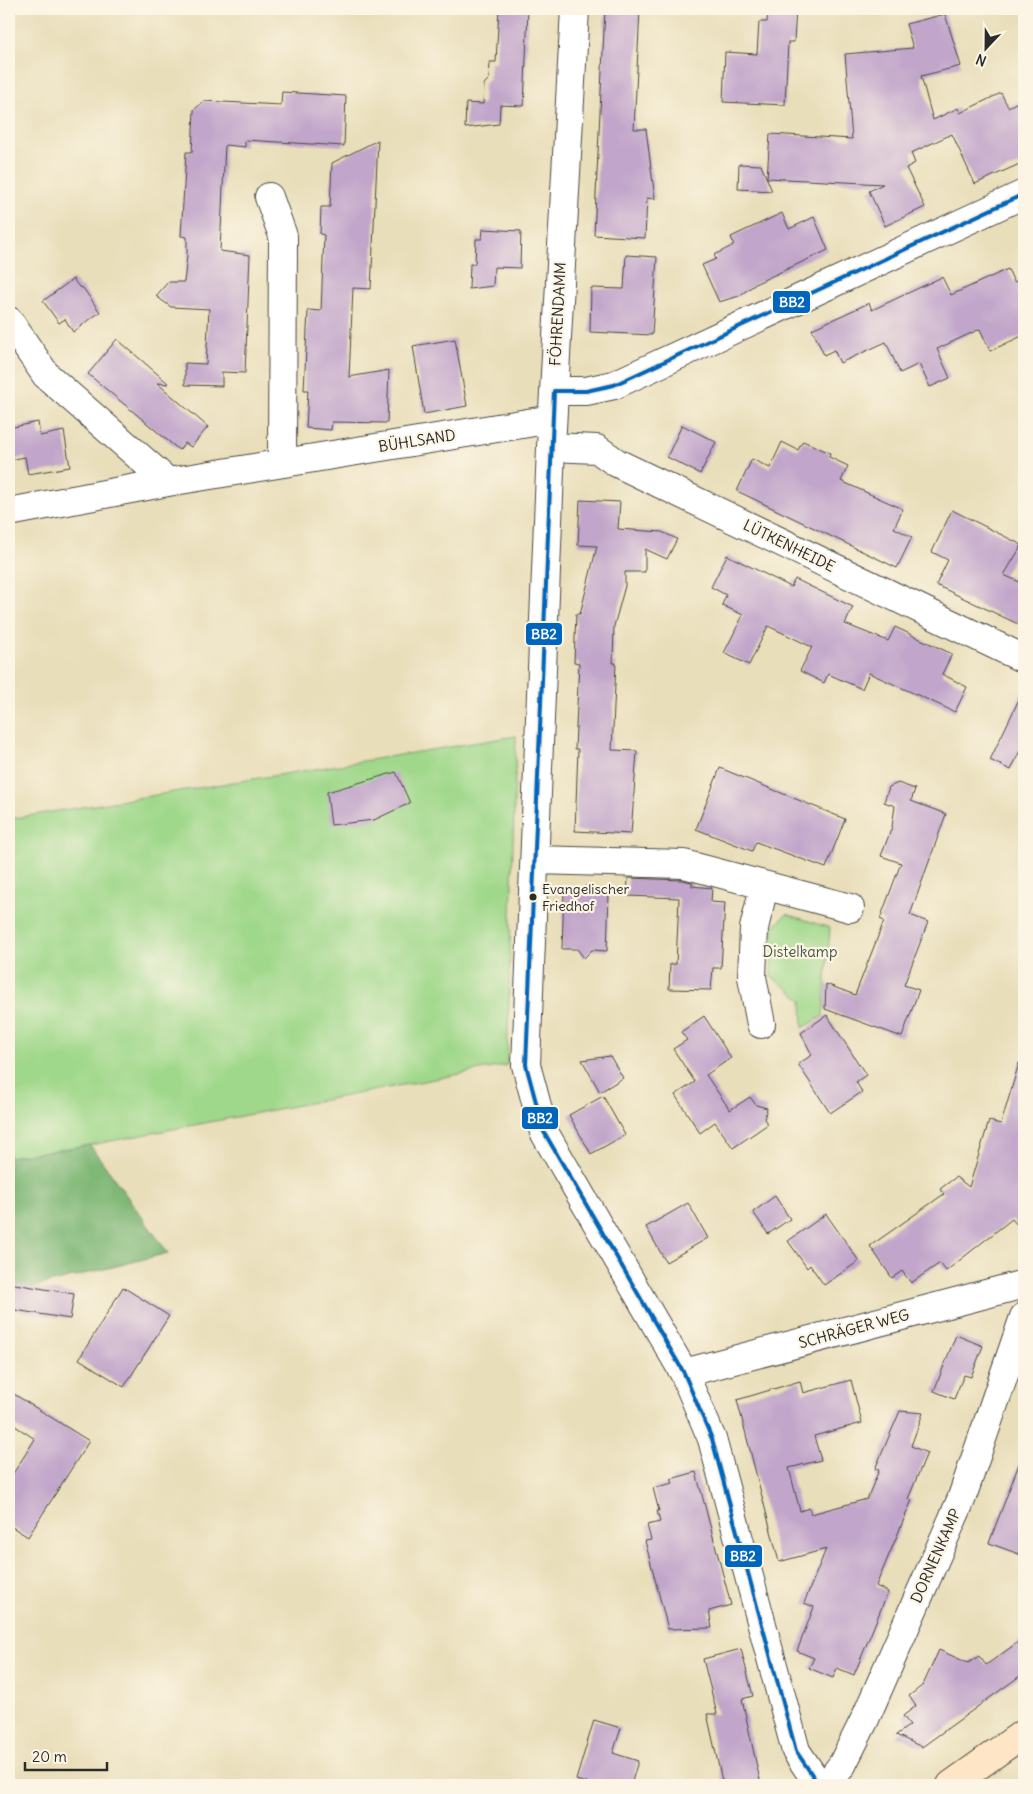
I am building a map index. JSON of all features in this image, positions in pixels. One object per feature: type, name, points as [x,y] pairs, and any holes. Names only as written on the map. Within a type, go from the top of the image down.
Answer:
[{"type":"main road","points":[[951,1785],[1024,1732]]},
{"type":"street","name":"FÖHRENDAMM","points":[[575,9],[552,419],[526,1065],[544,1132],[684,1373],[712,1439],[796,1751],[819,1785]]},
{"type":"street","points":[[554,391],[586,391],[614,385],[1024,194]]},
{"type":"street","points":[[269,197],[283,236],[282,463]]},
{"type":"street","points":[[9,321],[46,375],[168,482]]},
{"type":"street","name":"BÜHLSAND","points":[[9,512],[168,482],[552,419]]},
{"type":"street","name":"LÜTKENHEIDE","points":[[551,447],[597,449],[618,464],[1024,659]]},
{"type":"street","points":[[535,860],[684,864],[764,887],[850,908]]},
{"type":"street","points":[[761,1024],[752,977],[754,928],[764,887]]},
{"type":"street","name":"SCHRÄGER WEG","points":[[684,1373],[1024,1284]]},
{"type":"street","name":"DORNENKAMP","points":[[827,1785],[842,1765],[864,1719],[961,1500],[1024,1317]]},
{"type":"green space","name":"Evangelischer Friedhof","points":[[516,736],[507,1065],[90,1145],[9,1157],[9,819]]},
{"type":"green space","name":"Distelkamp","points":[[787,914],[830,928],[823,1016],[803,1028],[802,1000],[771,976],[773,927]]},
{"type":"green space","points":[[90,1145],[168,1253],[9,1293],[9,1157]]},
{"type":"building","points":[[499,9],[528,9],[524,106],[500,105],[499,124],[465,128],[466,103],[483,104],[484,84],[489,79],[490,62],[496,62]]},
{"type":"building","points":[[605,9],[640,9],[634,129],[646,129],[655,199],[647,198],[645,238],[594,235]]},
{"type":"building","points":[[768,9],[796,9],[794,42],[788,42],[785,105],[723,102],[725,52],[757,54],[759,22],[767,22]]},
{"type":"building","points":[[945,14],[961,66],[921,76],[933,120],[958,108],[960,113],[1001,93],[1008,107],[1024,99],[1024,162],[975,184],[952,134],[911,153],[915,163],[906,168],[925,207],[885,226],[869,191],[883,184],[767,178],[770,134],[852,139],[845,54],[913,48],[906,24]]},
{"type":"building","points":[[282,92],[346,96],[344,146],[245,140],[245,147],[225,145],[220,251],[250,255],[245,373],[222,372],[222,386],[185,385],[185,363],[206,364],[209,309],[171,307],[156,296],[168,282],[184,282],[187,237],[181,236],[186,152],[192,152],[194,110],[204,101],[281,105]]},
{"type":"building","points":[[378,140],[371,289],[353,288],[349,377],[389,370],[387,423],[332,422],[331,430],[306,428],[308,390],[304,390],[308,310],[321,311],[324,235],[320,234],[321,207],[330,207],[332,163]]},
{"type":"building","points":[[739,164],[761,165],[772,191],[738,189]]},
{"type":"building","points":[[782,213],[789,229],[814,217],[828,250],[757,283],[739,296],[719,302],[702,265],[716,259],[714,255],[734,245],[731,237]]},
{"type":"building","points":[[483,229],[521,231],[520,268],[494,267],[493,286],[469,289],[470,264],[475,264],[476,239],[482,239]]},
{"type":"building","points":[[626,255],[657,257],[652,335],[590,332],[591,288],[624,289]]},
{"type":"building","points":[[1008,269],[1014,282],[1024,277],[1024,335],[990,351],[980,329],[937,349],[950,378],[930,387],[919,364],[900,373],[886,342],[840,363],[834,350],[824,355],[812,329],[869,303],[872,310],[942,277],[951,295]]},
{"type":"building","points":[[73,279],[79,287],[83,288],[100,312],[73,332],[65,319],[59,323],[43,301]]},
{"type":"building","points":[[117,339],[169,384],[157,383],[208,427],[191,447],[185,443],[179,450],[88,374]]},
{"type":"building","points":[[455,339],[467,406],[424,414],[413,346]]},
{"type":"building","points":[[38,422],[40,436],[64,431],[70,467],[28,474],[25,457],[9,460],[9,428]]},
{"type":"building","points":[[682,425],[716,442],[700,474],[667,457]]},
{"type":"building","points":[[803,441],[830,453],[829,457],[848,466],[841,481],[903,509],[894,528],[912,537],[897,568],[737,491],[752,459],[770,468],[782,442],[798,450]]},
{"type":"building","points":[[580,500],[620,502],[618,529],[662,532],[677,539],[667,559],[645,549],[645,572],[625,572],[625,586],[614,626],[613,663],[616,663],[612,750],[637,751],[631,834],[575,831],[578,749],[575,749],[579,663],[574,662],[576,614],[580,614],[597,546],[578,545]]},
{"type":"building","points":[[952,510],[1022,545],[1004,575],[1024,584],[1024,612],[1018,624],[936,585],[948,560],[932,552]]},
{"type":"building","points":[[727,555],[791,587],[795,579],[853,607],[845,624],[888,641],[895,627],[952,654],[942,674],[967,687],[955,712],[869,673],[862,689],[828,674],[824,683],[800,671],[812,647],[768,626],[749,665],[724,653],[743,615],[722,605],[726,595],[711,587]]},
{"type":"building","points":[[1024,689],[1024,742],[1011,770],[990,760]]},
{"type":"building","points":[[720,768],[845,819],[826,868],[756,842],[752,851],[696,829]]},
{"type":"building","points":[[396,772],[410,803],[374,820],[331,825],[327,792]]},
{"type":"building","points":[[898,783],[915,789],[911,801],[946,814],[910,915],[928,922],[904,985],[919,990],[902,1037],[825,1009],[826,984],[855,995],[884,921],[880,919],[901,863],[881,856],[892,827],[895,806],[884,802],[889,787]]},
{"type":"building","points":[[628,878],[692,882],[692,886],[712,888],[711,902],[725,903],[721,968],[713,968],[711,990],[669,989],[670,964],[676,964],[679,898],[627,896]]},
{"type":"building","points":[[587,885],[594,893],[609,894],[607,951],[592,950],[584,958],[577,949],[562,949],[564,892],[579,892]]},
{"type":"building","points":[[827,1015],[866,1075],[856,1082],[862,1092],[830,1113],[798,1064],[812,1055],[801,1033]]},
{"type":"building","points":[[704,1016],[731,1058],[706,1075],[730,1110],[750,1097],[756,1105],[767,1108],[764,1119],[768,1124],[733,1148],[715,1122],[700,1133],[675,1095],[695,1082],[673,1049],[687,1040],[681,1032]]},
{"type":"building","points":[[610,1056],[623,1078],[600,1092],[582,1060]]},
{"type":"building","points":[[1019,1063],[1024,1064],[1024,1233],[1012,1219],[946,1271],[940,1263],[911,1283],[902,1271],[892,1278],[870,1246],[944,1194],[940,1189],[956,1177],[969,1187],[989,1121],[1001,1124]]},
{"type":"building","points":[[603,1096],[625,1135],[591,1154],[569,1115]]},
{"type":"building","points":[[775,1196],[790,1219],[768,1234],[753,1212]]},
{"type":"building","points":[[688,1203],[708,1238],[666,1262],[646,1227]]},
{"type":"building","points":[[826,1214],[859,1261],[824,1285],[810,1265],[807,1268],[788,1241]]},
{"type":"building","points":[[9,1283],[74,1294],[70,1319],[9,1309]]},
{"type":"building","points":[[123,1287],[169,1316],[124,1387],[79,1359]]},
{"type":"building","points":[[956,1335],[983,1346],[971,1377],[964,1375],[954,1399],[934,1391]]},
{"type":"building","points":[[851,1380],[862,1423],[814,1436],[821,1460],[789,1468],[800,1511],[809,1508],[811,1514],[867,1499],[879,1470],[875,1469],[900,1411],[923,1413],[911,1446],[927,1453],[908,1499],[912,1500],[876,1586],[888,1592],[854,1675],[837,1668],[833,1678],[809,1668],[814,1658],[797,1651],[814,1607],[804,1603],[826,1549],[779,1562],[737,1400],[800,1381],[803,1393]]},
{"type":"building","points":[[9,1391],[89,1441],[28,1537],[9,1525],[9,1480],[35,1439],[9,1422]]},
{"type":"building","points":[[1022,1456],[1024,1457],[1024,1556],[989,1543]]},
{"type":"building","points":[[696,1472],[731,1605],[709,1611],[712,1628],[668,1629],[645,1541],[651,1540],[647,1525],[660,1522],[653,1488],[673,1483],[671,1479]]},
{"type":"building","points":[[1024,1638],[1024,1673],[922,1747],[896,1735],[910,1725],[903,1716],[916,1706],[909,1696],[923,1685],[939,1650],[968,1663],[979,1656],[986,1665]]},
{"type":"building","points":[[741,1649],[753,1696],[742,1699],[761,1785],[723,1785],[707,1714],[717,1714],[703,1659]]},
{"type":"building","points":[[594,1720],[621,1728],[613,1753],[638,1761],[631,1785],[593,1785],[576,1780]]},
{"type":"transit line","name":"BB2","points":[[554,391],[586,391],[614,385],[1024,194]]},
{"type":"transit line","name":"BB2","points":[[554,391],[526,1065],[544,1132],[684,1373],[712,1439],[796,1751],[819,1785]]},
{"type":"place","name":"Evangelischer Friedhof","points":[[533,897]]}]
